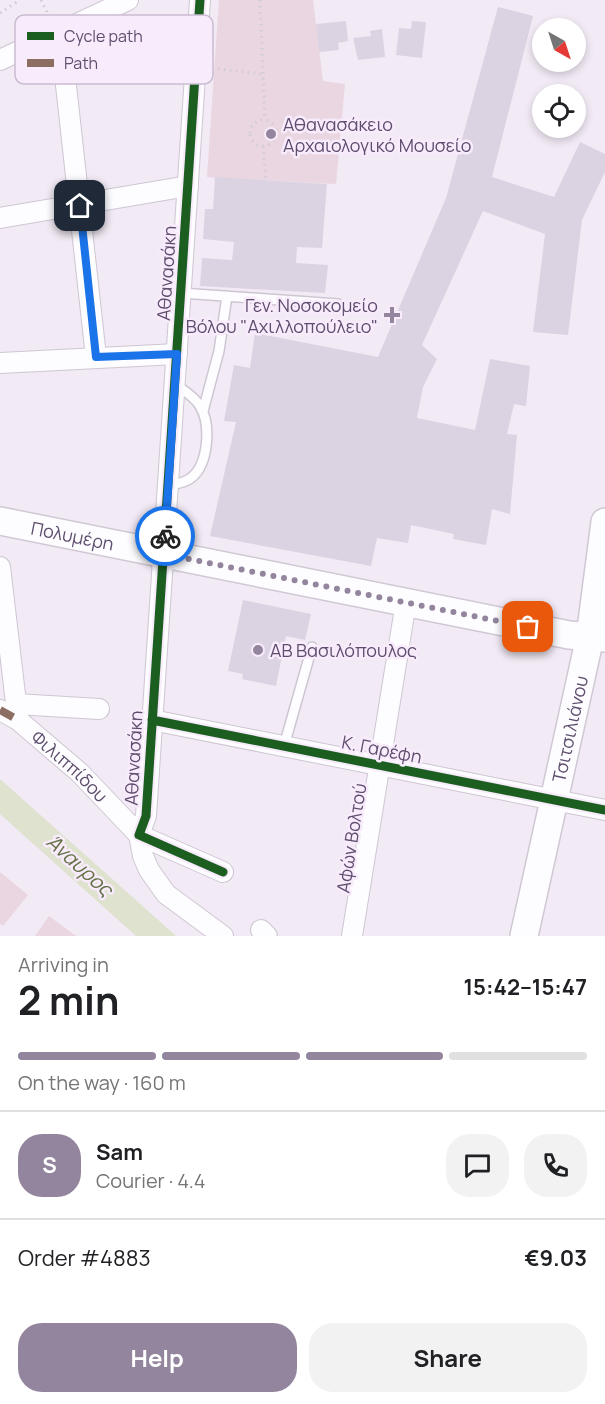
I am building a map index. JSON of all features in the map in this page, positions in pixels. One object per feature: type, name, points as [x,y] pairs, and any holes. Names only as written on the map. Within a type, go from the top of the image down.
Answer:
[{"type":"main road","name":"Πολυμέρη","points":[[0,521],[598,638]]},
{"type":"main road","name":"Τσιτσιλιάνου","points":[[524,936],[554,800],[598,638],[605,522]]},
{"type":"street","points":[[82,15],[128,0]]},
{"type":"street","name":"Αθανασάκη","points":[[199,15],[200,0]]},
{"type":"street","points":[[0,60],[15,50]]},
{"type":"street","points":[[63,84],[80,206],[96,357]]},
{"type":"street","name":"Αθανασάκη","points":[[139,835],[147,816],[195,84]]},
{"type":"street","points":[[0,218],[188,186]]},
{"type":"street","points":[[0,363],[177,354]]},
{"type":"street","points":[[0,567],[11,711],[99,709]]},
{"type":"street","name":"Αφών Βολτού","points":[[352,936],[406,602]]},
{"type":"street","name":"Φιλιππίδου","points":[[11,711],[80,773],[139,835],[143,856],[156,883],[166,894],[223,936]]},
{"type":"street","name":"Κ. Γαρέφη","points":[[152,720],[605,810]]},
{"type":"street","points":[[139,835],[223,872]]},
{"type":"lane","points":[[181,293],[338,304]]},
{"type":"lane","points":[[169,485],[191,478],[200,465],[206,431],[203,411],[219,351],[227,296]]},
{"type":"lane","points":[[175,384],[192,397],[203,411]]},
{"type":"lane","points":[[284,746],[312,647]]},
{"type":"path","points":[[0,13],[20,0]]},
{"type":"path","points":[[41,0],[50,15]]},
{"type":"path","points":[[260,0],[261,74],[265,120]]},
{"type":"path","points":[[213,68],[261,74]]},
{"type":"path","points":[[265,120],[275,127],[276,135],[272,143],[263,146],[253,141],[250,133],[256,122],[265,120]]},
{"type":"path","points":[[263,146],[266,180]]},
{"type":"shaded area","points":[[219,0],[313,0],[323,81],[345,84],[336,184],[207,177]]},
{"type":"shaded area","points":[[0,872],[28,895],[3,926],[0,924]]},
{"type":"shaded area","points":[[49,916],[76,936],[35,936]]},
{"type":"water","name":"Άναυρος","points":[[0,779],[176,936],[136,936],[0,814]]},
{"type":"building","points":[[498,7],[533,16],[492,177],[554,197],[580,142],[605,154],[605,172],[582,220],[568,335],[533,332],[545,234],[483,211],[422,345],[437,359],[423,387],[417,418],[475,430],[490,359],[530,366],[526,406],[514,404],[507,434],[517,435],[510,514],[492,509],[486,545],[453,539],[454,534],[411,525],[408,543],[377,538],[371,566],[210,536],[236,422],[224,421],[234,365],[250,368],[255,333],[378,357],[446,198]]},
{"type":"building","points":[[346,21],[348,41],[338,43],[339,50],[319,52],[316,24]]},
{"type":"building","points":[[412,21],[426,22],[422,58],[396,55],[399,28],[411,29]]},
{"type":"building","points":[[382,29],[385,57],[358,60],[353,38],[371,36],[370,31]]},
{"type":"building","points":[[215,177],[327,184],[322,248],[297,247],[296,263],[328,265],[325,293],[200,286],[202,258],[232,260],[234,242],[203,239],[205,209],[213,209]]},
{"type":"building","name":"ΑΒ Βασιλόπουλος","points":[[243,600],[311,614],[305,640],[286,636],[276,686],[242,679],[243,674],[228,671]]},
{"type":"marked path","points":[[0,710],[18,720]]},
{"type":"cycle path","points":[[199,15],[200,0]]},
{"type":"cycle path","points":[[194,84],[146,816],[139,835],[223,872]]},
{"type":"cycle path","points":[[152,720],[605,810]]},
{"type":"way so far","points":[[165,536],[164,554],[528,627]]},
{"type":"place","name":"Αθανασάκειο Αρχαιολογικό Μουσείο","points":[[271,134]]},
{"type":"place","name":"Γεν. Νοσοκομείο Βόλου \"Αχιλλοπούλειο\"","points":[[392,315]]},
{"type":"place","name":"ΑΒ Βασιλόπουλος","points":[[258,650]]},
{"type":"route","points":[[80,206],[96,357],[177,354],[165,536]]}]
